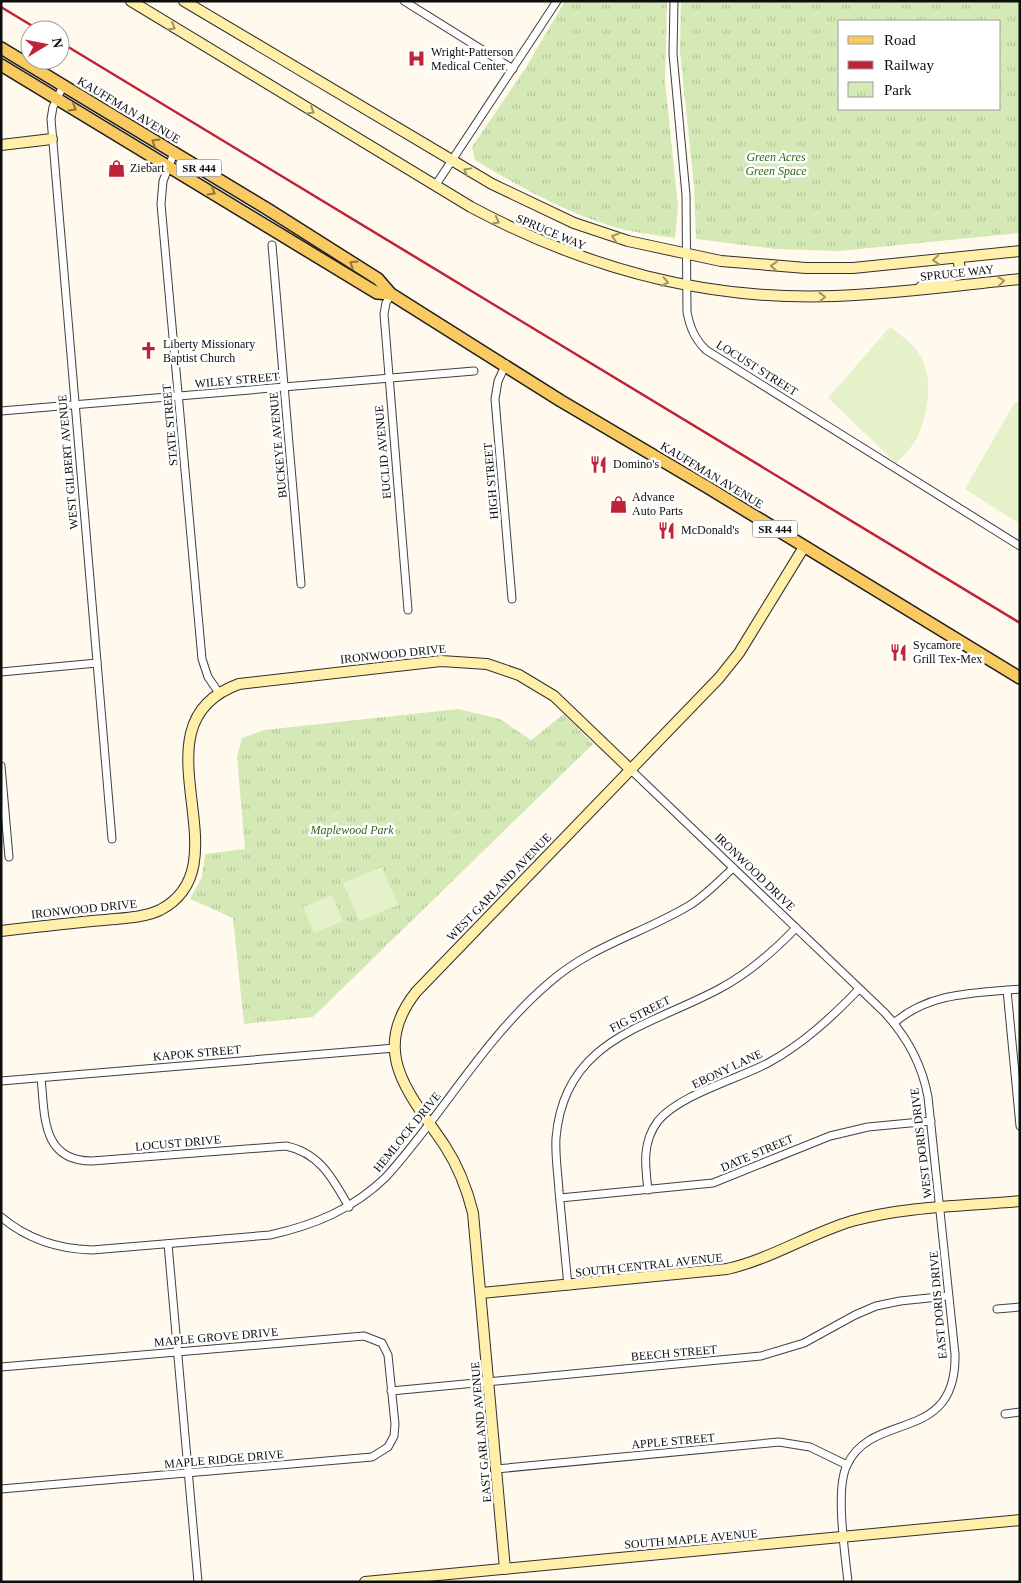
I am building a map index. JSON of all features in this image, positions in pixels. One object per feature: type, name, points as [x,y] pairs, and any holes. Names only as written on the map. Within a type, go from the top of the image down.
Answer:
[{"type":"main road","name":"KAUFFMAN AVENUE","points":[[1,48],[378,279],[391,294],[506,364],[561,401],[1020,678]]},
{"type":"main road","name":"KAUFFMAN AVENUE","points":[[1,65],[377,293],[391,294]]},
{"type":"street","name":"SPRUCE WAY","points":[[131,1],[435,186],[511,229],[572,255],[604,266],[686,286],[752,294],[800,297],[855,295],[1020,279]]},
{"type":"street","name":"SPRUCE WAY","points":[[184,1],[451,161],[522,200],[574,222],[628,241],[686,255],[741,264],[806,268],[853,268],[1020,251]]},
{"type":"street","points":[[404,1],[512,69]]},
{"type":"street","points":[[435,186],[557,1]]},
{"type":"street","name":"LOCUST STREET","points":[[674,1],[672,54],[686,195],[686,286],[690,325],[697,341],[706,350],[1020,546]]},
{"type":"street","name":"WEST GILBERT AVENUE","points":[[63,86],[56,98],[51,119],[52,139],[112,839]]},
{"type":"street","points":[[1,146],[52,139]]},
{"type":"street","name":"STATE STREET","points":[[174,154],[163,181],[161,204],[202,659],[208,677],[219,693]]},
{"type":"street","name":"BUCKEYE AVENUE","points":[[272,245],[301,584]]},
{"type":"street","points":[[915,290],[930,282],[958,274],[960,269],[958,258]]},
{"type":"street","name":"EUCLID AVENUE","points":[[391,294],[386,303],[384,314],[408,610]]},
{"type":"street","name":"HIGH STREET","points":[[506,364],[498,381],[495,399],[512,599]]},
{"type":"street","name":"WILEY STREET","points":[[1,412],[474,370]]},
{"type":"street","name":"WEST GARLAND AVENUE","points":[[481,1293],[476,1228],[469,1197],[459,1171],[402,1082],[397,1065],[395,1048],[401,1017],[416,992],[731,664],[804,547]]},
{"type":"street","name":"IRONWOOD DRIVE","points":[[1,931],[142,916],[165,907],[181,892],[193,871],[196,854],[187,756],[189,738],[200,712],[219,693],[246,682],[441,661],[478,662],[514,673],[542,688],[630,769],[894,1023]]},
{"type":"street","points":[[1,672],[96,663]]},
{"type":"street","points":[[1,766],[9,857]]},
{"type":"street","name":"HEMLOCK DRIVE","points":[[2,1218],[24,1233],[39,1240],[70,1248],[92,1250],[270,1235],[314,1223],[349,1207],[386,1177],[510,1021],[550,982],[610,944],[691,904],[710,890],[733,868]]},
{"type":"street","name":"FIG STREET","points":[[568,1286],[556,1152],[558,1127],[569,1091],[586,1064],[606,1045],[623,1033],[736,980],[767,956],[796,928]]},
{"type":"street","name":"EBONY LANE","points":[[648,1190],[645,1163],[647,1142],[653,1129],[664,1114],[680,1103],[783,1054],[823,1024],[859,989]]},
{"type":"street","points":[[894,1023],[905,1013],[930,1000],[1020,989]]},
{"type":"street","points":[[1007,990],[1020,1126]]},
{"type":"street","name":"WEST DORIS DRIVE","points":[[894,1023],[909,1044],[920,1067],[926,1087],[940,1208]]},
{"type":"street","name":"KAPOK STREET","points":[[1,1081],[395,1048]]},
{"type":"street","name":"LOCUST DRIVE","points":[[41,1078],[49,1136],[56,1147],[72,1158],[92,1162],[286,1146],[309,1154],[324,1166],[349,1207]]},
{"type":"street","name":"DATE STREET","points":[[560,1198],[648,1190],[721,1180],[795,1148],[830,1136],[868,1127],[931,1121]]},
{"type":"street","name":"SOUTH CENTRAL AVENUE","points":[[481,1293],[727,1269],[758,1261],[852,1221],[885,1214],[1020,1201]]},
{"type":"street","name":"EAST DORIS DRIVE","points":[[848,1582],[842,1487],[847,1465],[855,1451],[866,1441],[920,1421],[934,1411],[945,1397],[952,1381],[955,1364],[940,1208]]},
{"type":"street","points":[[168,1244],[198,1582]]},
{"type":"street","name":"EAST GARLAND AVENUE","points":[[481,1293],[505,1569]]},
{"type":"street","name":"BEECH STREET","points":[[391,1391],[761,1356],[804,1343],[855,1315],[876,1306],[900,1300],[948,1296]]},
{"type":"street","points":[[997,1309],[1020,1307]]},
{"type":"street","name":"MAPLE GROVE DRIVE","points":[[1,1367],[364,1336],[377,1339],[386,1348],[389,1359],[391,1391]]},
{"type":"street","name":"MAPLE RIDGE DRIVE","points":[[1,1489],[378,1455],[388,1448],[394,1436],[391,1391]]},
{"type":"street","points":[[1006,1414],[1020,1412]]},
{"type":"street","name":"APPLE STREET","points":[[496,1469],[779,1442],[810,1447],[847,1465]]},
{"type":"street","name":"SOUTH MAPLE AVENUE","points":[[365,1582],[1020,1520]]},
{"type":"green space","points":[[565,1],[667,1],[665,81],[678,207],[675,238],[625,230],[581,215],[527,190],[475,160],[472,147],[525,69]]},
{"type":"green space","name":"Green Acres Green Space","points":[[681,1],[1020,1],[1020,233],[839,251],[775,249],[696,239],[694,186],[680,52]]},
{"type":"green space","points":[[890,327],[918,352],[927,372],[928,383],[927,404],[919,434],[912,446],[896,463],[828,398]]},
{"type":"green space","points":[[1015,402],[1020,403],[1020,524],[965,489]]},
{"type":"green space","name":"Maplewood Park","points":[[458,709],[500,719],[531,740],[564,714],[593,744],[313,1017],[244,1024],[233,918],[190,899],[202,877],[205,854],[245,849],[237,757],[242,738],[264,730]]},
{"type":"green space","points":[[382,867],[398,905],[359,921],[343,883]]},
{"type":"green space","points":[[332,895],[343,921],[314,933],[303,907]]},
{"type":"railway","points":[[1,7],[22,20]]},
{"type":"railway","points":[[70,48],[1020,623]]},
{"type":"place","name":"Wright-Patterson Medical Center","points":[[417,59]]},
{"type":"place","name":"Ziebart","points":[[116,168]]},
{"type":"place","name":"Liberty Missionary Baptist Church","points":[[149,351]]},
{"type":"place","name":"Domino's","points":[[599,464]]},
{"type":"place","name":"Advance Auto Parts","points":[[618,504]]},
{"type":"place","name":"McDonald's","points":[[667,530]]},
{"type":"place","name":"Sycamore Grill Tex-Mex","points":[[899,652]]}]
